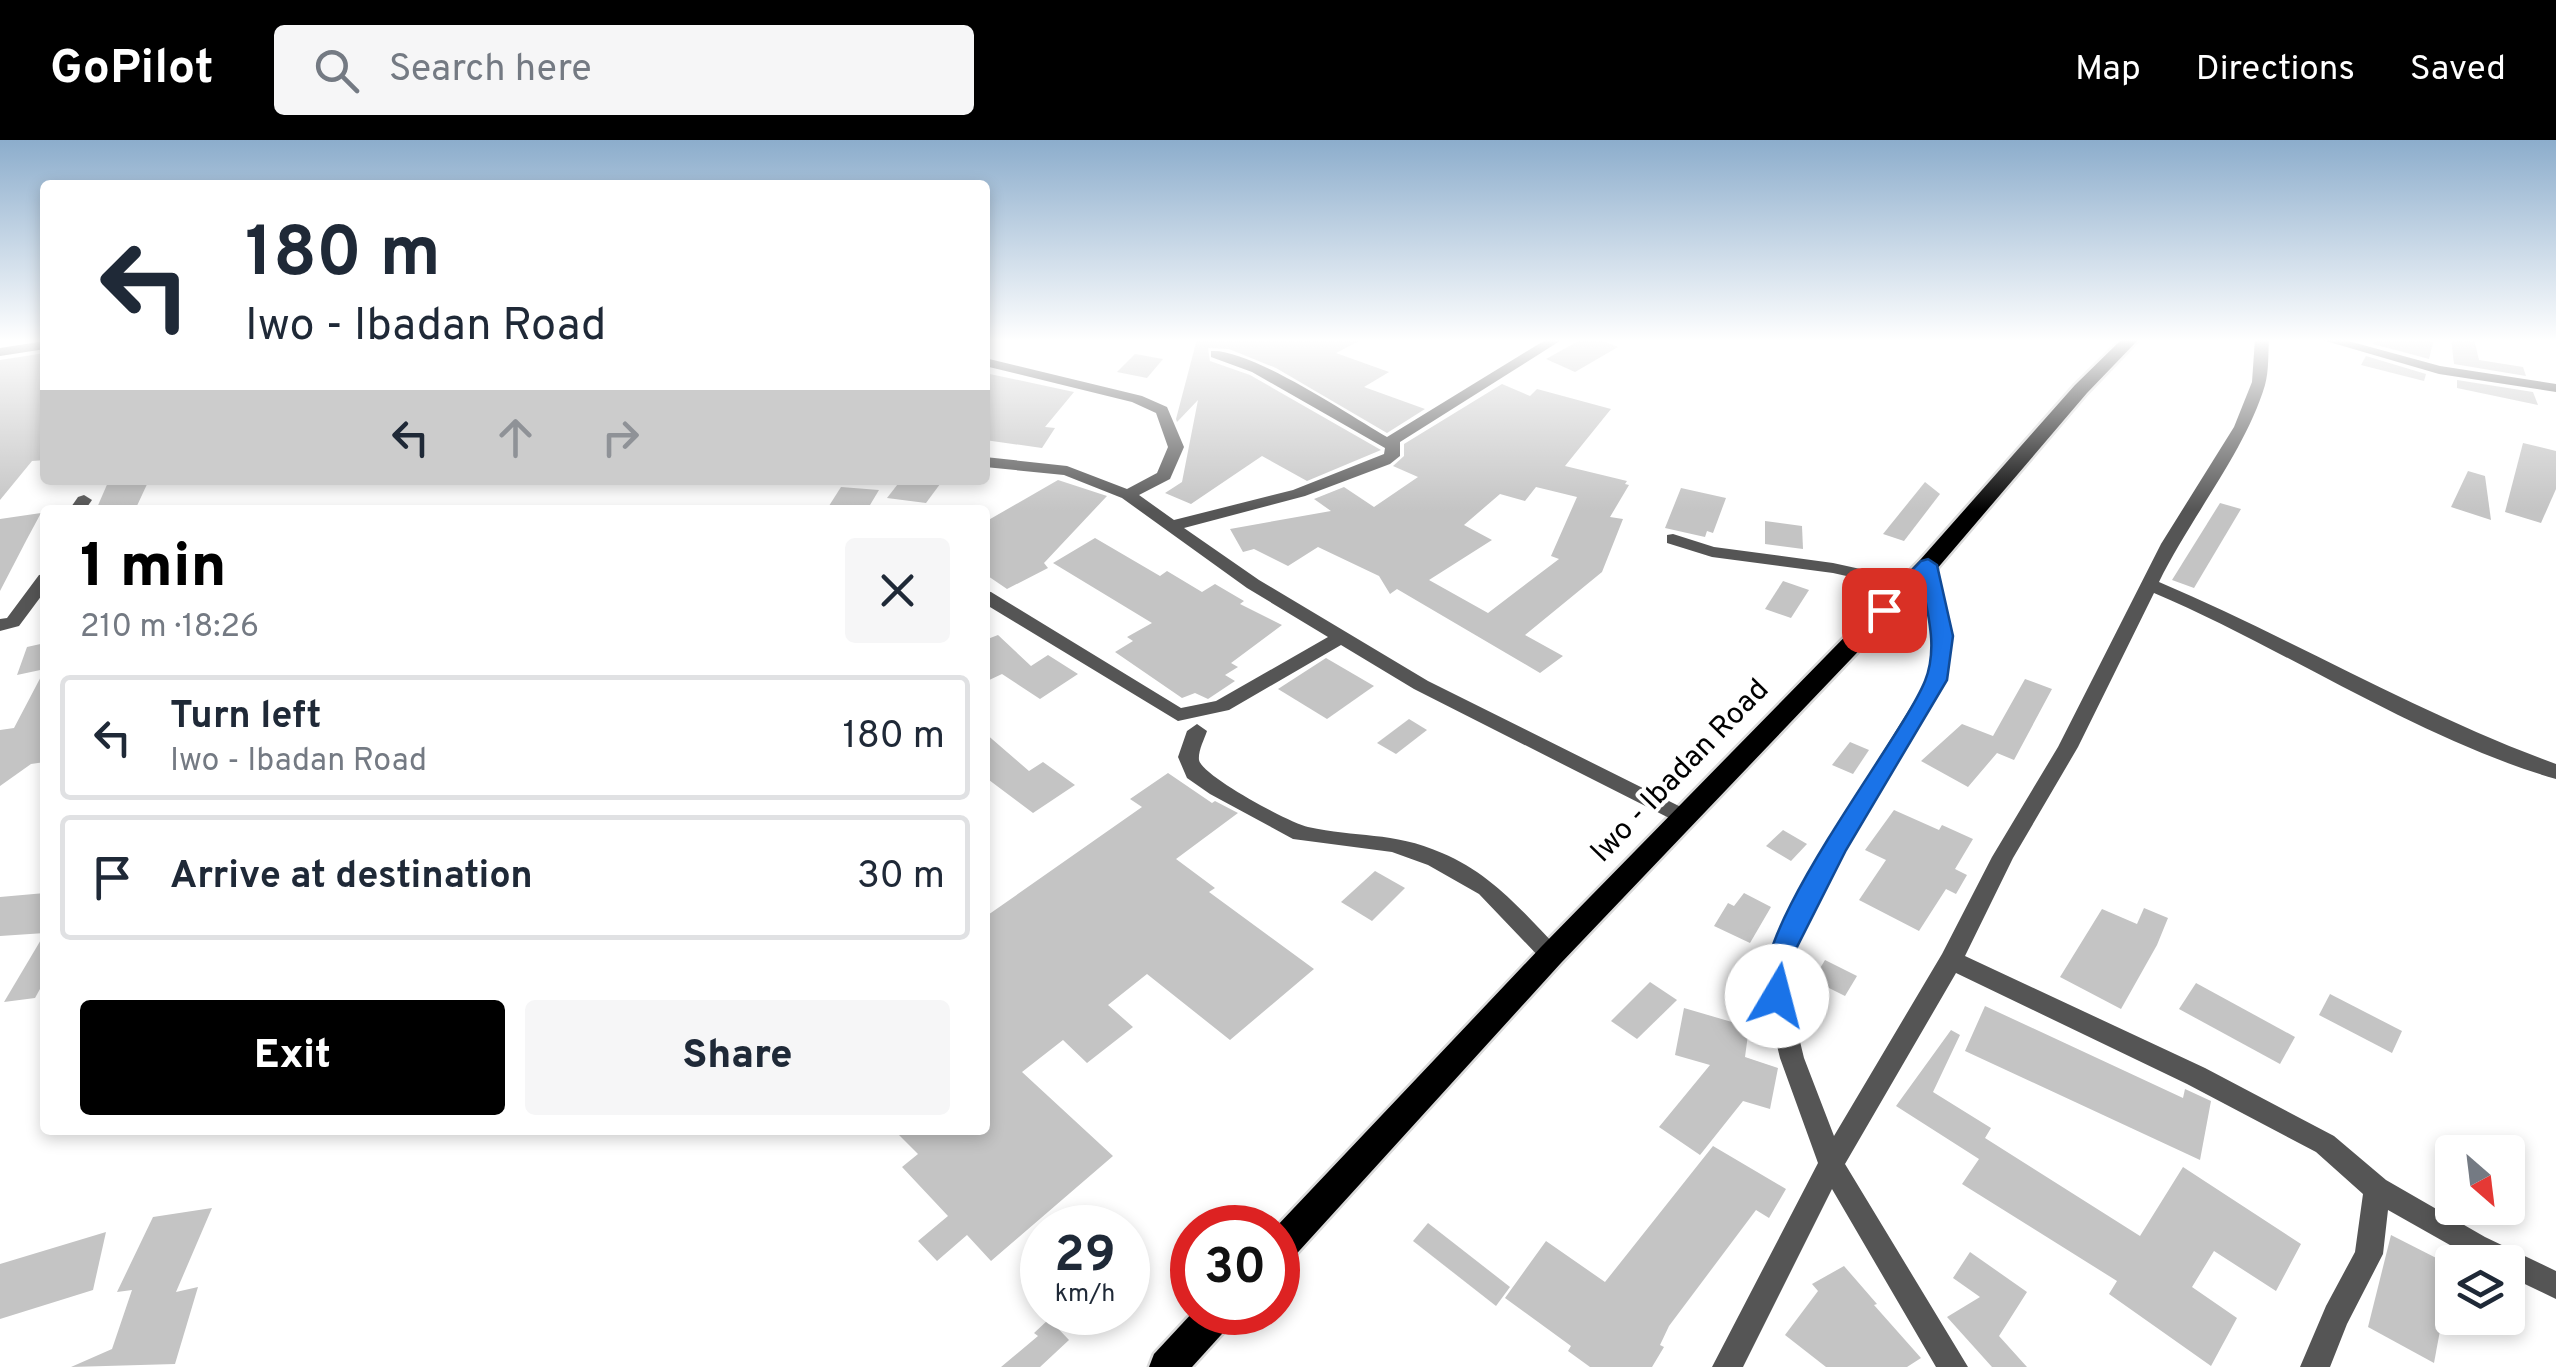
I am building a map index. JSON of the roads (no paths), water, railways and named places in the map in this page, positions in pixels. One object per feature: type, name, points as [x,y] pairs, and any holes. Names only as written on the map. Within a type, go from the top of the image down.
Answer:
[{"type":"main road","name":"Iwo - Ibadan Road","points":[[1300,1224],[1551,955],[1928,565],[2075,396]]},
{"type":"main road","points":[[1166,1367],[1196,1335]]},
{"type":"street","points":[[1126,396],[1162,410],[1176,447],[1164,476],[1128,495]]},
{"type":"street","points":[[1305,396],[1392,446]]},
{"type":"street","points":[[1170,526],[1355,475],[1392,456],[1393,440],[1464,396]]},
{"type":"street","points":[[1727,1367],[1831,1164],[1951,960],[2004,857],[2068,747],[2148,584],[2242,427],[2253,396]]},
{"type":"street","points":[[990,463],[1067,472],[1128,495],[1253,584],[1340,638],[1506,730],[1686,818]]},
{"type":"street","points":[[1673,539],[1712,552],[1832,568],[1909,585]]},
{"type":"street","points":[[1928,565],[1943,636],[1937,680],[1835,848],[1784,947],[1777,996],[1792,1058],[1831,1164],[1953,1367]]},
{"type":"street","points":[[2148,584],[2203,606],[2472,742],[2556,772]]},
{"type":"street","points":[[0,625],[13,622],[40,586]]},
{"type":"street","points":[[990,599],[1178,715],[1222,706],[1340,638]]},
{"type":"street","points":[[1197,731],[1188,756],[1194,773],[1217,789],[1300,834],[1394,844],[1436,859],[1487,888],[1551,955]]},
{"type":"street","points":[[1951,960],[2196,1076],[2326,1144],[2377,1189],[2475,1246],[2556,1285]]},
{"type":"street","points":[[2316,1367],[2336,1316],[2369,1254],[2377,1189]]}]
